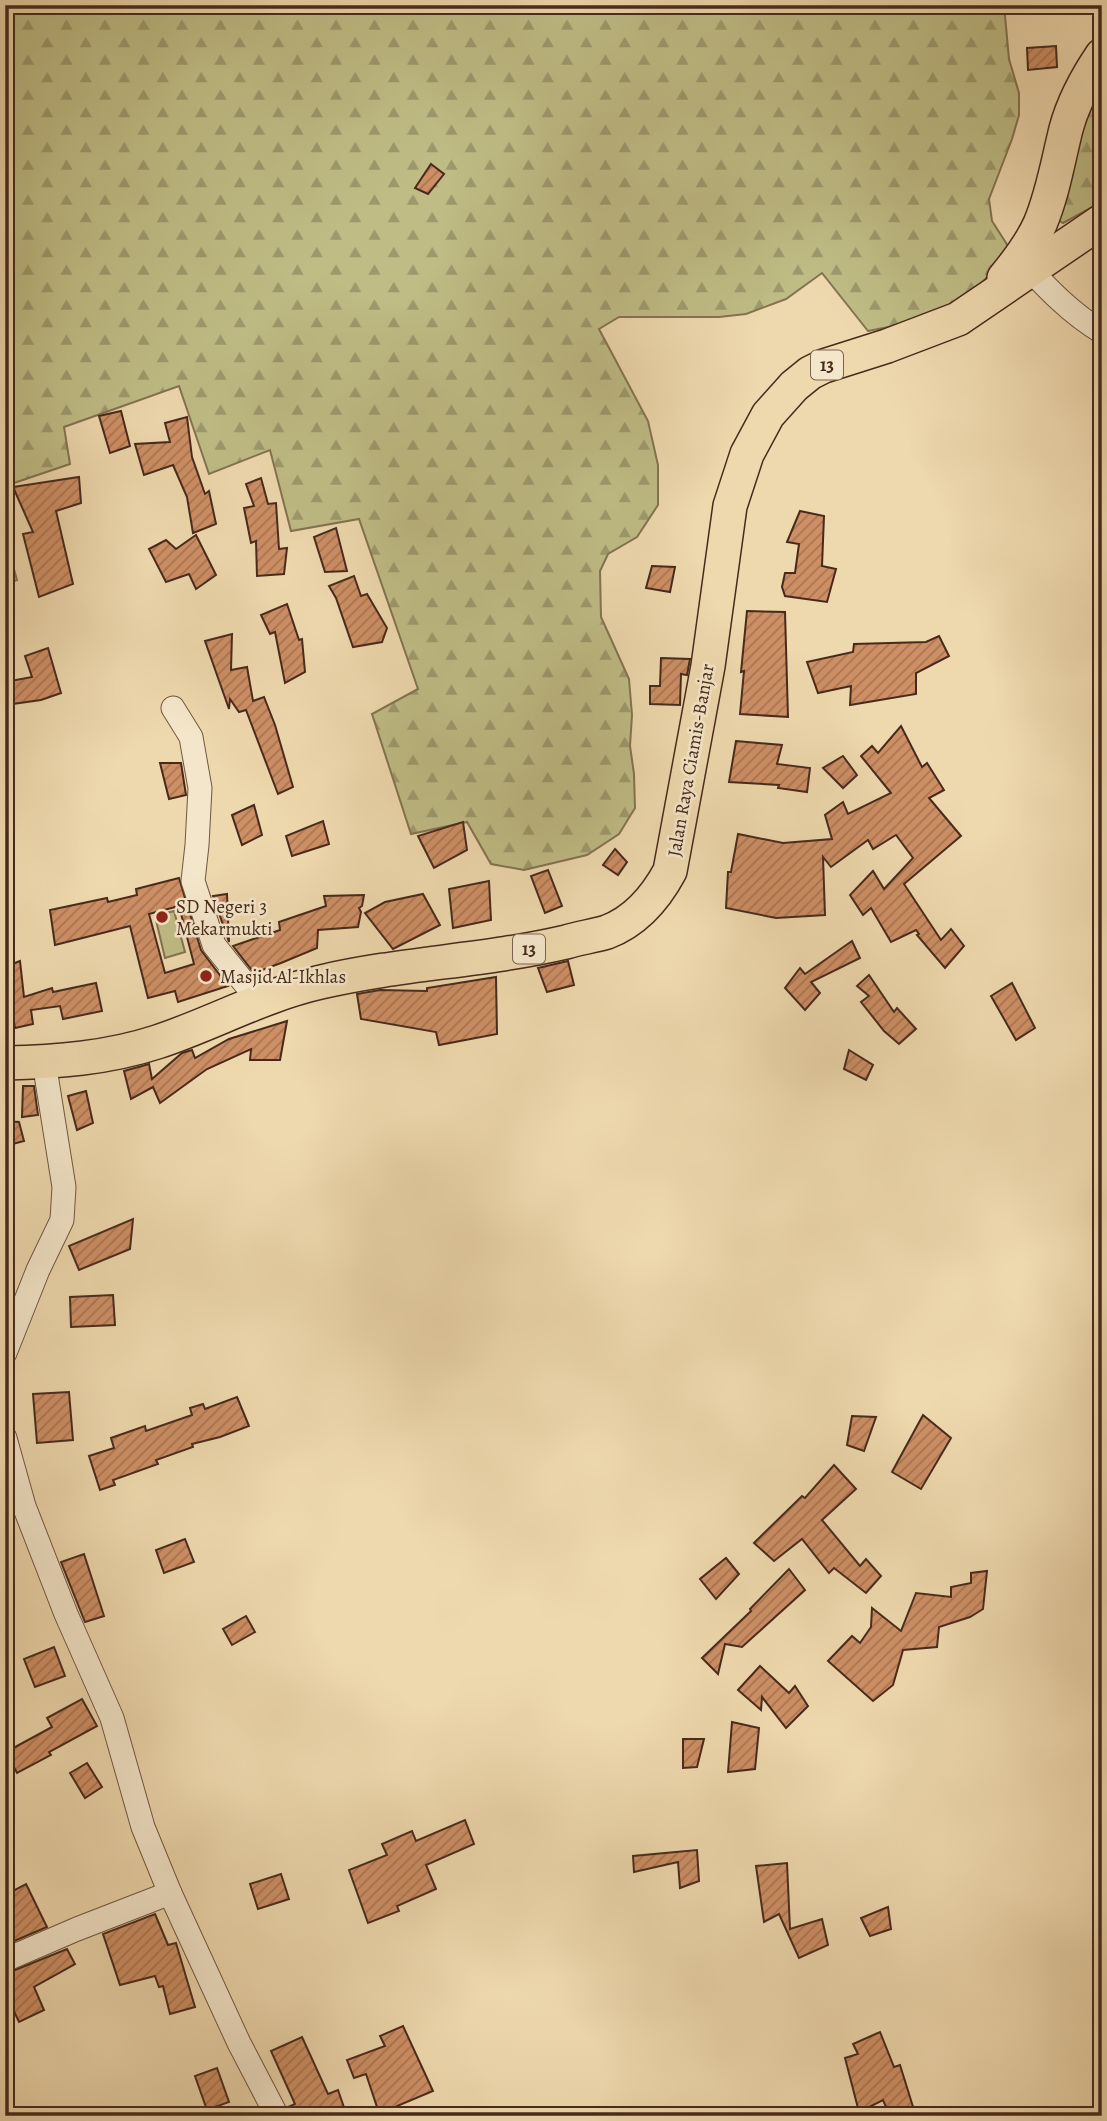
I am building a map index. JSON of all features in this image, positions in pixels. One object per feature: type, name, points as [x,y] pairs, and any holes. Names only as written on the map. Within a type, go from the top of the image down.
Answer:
[{"type":"highway","name":"Jalan Raya Ciamis-Banjar","points":[[1025,264],[1052,189],[1067,126],[1080,94],[1102,55]]},
{"type":"highway","name":"Jalan Raya Ciamis-Banjar","points":[[5,1063],[44,1062],[114,1053],[157,1042],[259,1001],[321,982],[392,968],[464,960],[546,946],[609,931],[647,906],[670,871],[708,666],[730,506],[747,454],[768,415],[794,386],[824,366],[958,319],[990,296],[1025,264],[1102,221]]},
{"type":"street","points":[[1025,264],[1057,298],[1086,323],[1102,332]]},
{"type":"street","points":[[173,708],[191,737],[200,788],[193,881],[214,945],[259,1001]]},
{"type":"street","points":[[5,1353],[38,1270],[62,1220],[64,1187],[44,1062]]},
{"type":"street","points":[[5,1438],[24,1506],[66,1614],[112,1718],[143,1826],[170,1893],[239,2043],[277,2116]]},
{"type":"street","points":[[5,1960],[170,1893]]},
{"type":"green space","points":[[5,5],[1004,5],[1009,59],[1019,93],[1019,115],[989,199],[992,221],[1008,246],[974,290],[932,315],[868,331],[822,273],[786,299],[746,314],[719,317],[619,317],[599,329],[648,421],[658,465],[658,505],[637,537],[608,554],[600,571],[601,617],[629,679],[632,715],[630,746],[635,808],[619,834],[587,855],[524,870],[491,864],[467,822],[411,834],[372,714],[418,689],[359,519],[291,531],[270,450],[209,474],[179,386],[64,427],[70,464],[5,486]]},
{"type":"green space","points":[[1102,79],[1102,202],[1063,223],[1058,220],[1071,151]]},
{"type":"green space","points":[[5,537],[17,580],[5,584]]},
{"type":"green space","points":[[174,911],[185,952],[165,958],[155,916]]},
{"type":"building","points":[[1056,46],[1057,67],[1028,70],[1027,48]]},
{"type":"building","points":[[431,164],[444,174],[428,194],[415,188]]},
{"type":"building","points":[[121,411],[130,446],[110,453],[99,416]]},
{"type":"building","points":[[187,417],[192,457],[205,494],[209,491],[216,524],[193,533],[187,497],[173,465],[144,475],[135,444],[170,442],[165,423]]},
{"type":"building","points":[[79,477],[81,503],[56,511],[73,584],[39,597],[23,534],[33,532],[13,487]]},
{"type":"building","points":[[261,478],[268,504],[276,503],[279,549],[287,548],[284,574],[257,576],[256,541],[251,543],[244,508],[254,506],[246,484]]},
{"type":"building","points":[[800,511],[824,516],[822,566],[836,569],[827,602],[785,596],[782,587],[785,573],[795,573],[799,544],[787,542]]},
{"type":"building","points":[[336,528],[347,571],[325,572],[314,537]]},
{"type":"building","points":[[196,535],[216,575],[196,589],[189,574],[166,582],[149,549],[166,540],[176,549]]},
{"type":"building","points":[[652,566],[675,567],[670,592],[646,588]]},
{"type":"building","points":[[354,576],[361,596],[367,594],[387,628],[382,642],[353,647],[336,598],[329,586]]},
{"type":"building","points":[[287,604],[299,640],[302,639],[305,672],[285,683],[275,632],[270,634],[261,615]]},
{"type":"building","points":[[747,611],[785,612],[788,717],[740,714]]},
{"type":"building","points":[[232,634],[231,670],[247,667],[253,701],[264,697],[293,787],[278,794],[246,710],[239,712],[230,699],[229,709],[205,641]]},
{"type":"building","points":[[939,636],[949,656],[916,673],[916,694],[850,705],[851,686],[818,693],[807,662],[853,652],[854,644],[926,642]]},
{"type":"building","points":[[48,648],[61,693],[41,700],[5,705],[5,682],[32,677],[25,656]]},
{"type":"building","points":[[661,658],[690,659],[687,675],[681,674],[680,705],[650,704],[650,686],[660,686]]},
{"type":"building","points":[[901,726],[922,767],[927,763],[944,790],[929,798],[961,836],[904,884],[941,940],[951,929],[964,946],[945,968],[917,935],[919,934],[916,930],[891,942],[871,908],[863,915],[850,895],[873,871],[884,889],[913,858],[896,835],[873,849],[868,840],[831,867],[823,857],[825,915],[776,918],[726,908],[728,872],[731,872],[738,834],[783,843],[832,839],[825,815],[843,802],[848,814],[891,793],[861,756],[872,746],[878,753]]},
{"type":"building","points":[[736,741],[782,745],[777,764],[810,768],[807,792],[778,788],[779,785],[729,782]]},
{"type":"building","points":[[843,756],[857,775],[843,788],[823,768]]},
{"type":"building","points":[[160,763],[181,763],[186,795],[169,799]]},
{"type":"building","points":[[254,805],[262,835],[242,845],[232,815]]},
{"type":"building","points":[[323,821],[329,844],[292,856],[286,836]]},
{"type":"building","points":[[463,822],[467,850],[434,868],[418,836]]},
{"type":"building","points":[[615,849],[627,862],[618,875],[603,865]]},
{"type":"building","points":[[548,870],[562,906],[545,913],[531,876]]},
{"type":"building","points":[[179,878],[201,950],[228,986],[178,1002],[175,991],[148,998],[130,926],[55,945],[50,910],[107,898],[108,902],[137,895],[136,889]],"holes":[[[179,906],[194,964],[165,973],[149,914]]]},
{"type":"building","points":[[489,881],[491,920],[453,928],[449,889]]},
{"type":"building","points":[[227,894],[229,942],[213,896]]},
{"type":"building","points":[[423,894],[440,925],[393,949],[365,913],[385,902]]},
{"type":"building","points":[[364,895],[359,908],[361,912],[358,927],[318,930],[317,948],[281,963],[254,973],[233,946],[280,930],[279,922],[326,906],[324,896]]},
{"type":"building","points":[[852,941],[860,958],[811,982],[820,993],[805,1010],[785,988],[800,968],[805,974]]},
{"type":"building","points":[[20,961],[24,997],[52,988],[53,992],[96,983],[102,1011],[63,1019],[60,1006],[31,1010],[33,1024],[15,1028],[12,1012],[5,1013],[5,1003],[10,1002],[5,967]]},
{"type":"building","points":[[568,961],[574,985],[547,992],[538,968]]},
{"type":"building","points":[[869,975],[894,1012],[897,1008],[916,1029],[899,1044],[884,1031],[861,1002],[869,996],[857,986]]},
{"type":"building","points":[[496,977],[497,1034],[439,1045],[436,1032],[361,1019],[357,994],[380,990],[427,991],[427,988]]},
{"type":"building","points":[[1012,983],[1035,1028],[1016,1040],[991,996]]},
{"type":"building","points":[[287,1021],[280,1060],[250,1060],[251,1049],[207,1069],[160,1103],[153,1087],[131,1099],[124,1071],[149,1064],[152,1079],[182,1053],[192,1050],[195,1058],[229,1039]]},
{"type":"building","points":[[849,1050],[873,1065],[866,1080],[844,1069]]},
{"type":"building","points":[[23,1086],[34,1086],[38,1115],[22,1117]]},
{"type":"building","points":[[86,1091],[93,1123],[77,1130],[68,1096]]},
{"type":"building","points":[[5,1121],[19,1122],[24,1141],[5,1146]]},
{"type":"building","points":[[133,1219],[130,1249],[79,1270],[69,1246]]},
{"type":"building","points":[[113,1295],[115,1325],[71,1327],[70,1297]]},
{"type":"building","points":[[69,1392],[73,1440],[37,1443],[33,1394]]},
{"type":"building","points":[[237,1397],[249,1426],[192,1444],[193,1447],[156,1460],[158,1464],[113,1480],[115,1485],[100,1490],[89,1456],[114,1448],[111,1438],[145,1426],[146,1431],[192,1415],[190,1408],[203,1404],[205,1409]]},
{"type":"building","points":[[923,1415],[951,1438],[921,1489],[892,1472]]},
{"type":"building","points":[[852,1416],[876,1417],[864,1451],[847,1445]]},
{"type":"building","points":[[834,1465],[856,1489],[822,1520],[860,1566],[866,1559],[881,1576],[866,1593],[834,1568],[829,1573],[802,1539],[774,1561],[754,1543],[802,1496],[805,1498]]},
{"type":"building","points":[[185,1539],[194,1562],[164,1573],[156,1550]]},
{"type":"building","points":[[84,1554],[104,1616],[85,1622],[61,1562]]},
{"type":"building","points":[[726,1558],[739,1574],[716,1599],[700,1579]]},
{"type":"building","points":[[789,1569],[805,1590],[742,1647],[725,1644],[718,1674],[702,1658],[751,1611]]},
{"type":"building","points":[[987,1571],[983,1609],[970,1617],[939,1627],[937,1647],[903,1650],[893,1685],[873,1701],[828,1661],[852,1636],[860,1643],[871,1627],[872,1608],[901,1631],[916,1593],[951,1597],[951,1587],[971,1583],[971,1573]]},
{"type":"building","points":[[246,1616],[255,1632],[232,1645],[223,1629]]},
{"type":"building","points":[[54,1647],[65,1676],[35,1687],[24,1659]]},
{"type":"building","points":[[760,1666],[789,1693],[795,1686],[808,1706],[786,1728],[762,1697],[761,1710],[738,1690]]},
{"type":"building","points":[[82,1699],[97,1726],[17,1773],[6,1752],[52,1727],[47,1718]]},
{"type":"building","points":[[732,1722],[759,1728],[755,1769],[728,1772]]},
{"type":"building","points":[[683,1739],[704,1739],[697,1767],[683,1768]]},
{"type":"building","points":[[87,1763],[102,1787],[85,1798],[70,1773]]},
{"type":"building","points":[[465,1820],[474,1844],[426,1865],[436,1889],[397,1906],[399,1911],[368,1923],[349,1870],[387,1855],[382,1844],[412,1831],[416,1841]]},
{"type":"building","points":[[697,1850],[699,1881],[680,1888],[678,1862],[634,1872],[633,1856]]},
{"type":"building","points":[[787,1863],[790,1929],[822,1919],[828,1945],[799,1958],[779,1914],[764,1922],[756,1866]]},
{"type":"building","points":[[281,1874],[289,1899],[258,1909],[250,1884]]},
{"type":"building","points":[[26,1884],[47,1927],[5,1945],[5,1895]]},
{"type":"building","points":[[888,1907],[891,1929],[870,1936],[861,1918]]},
{"type":"building","points":[[155,1914],[168,1945],[176,1943],[195,2007],[170,2014],[163,1986],[159,1987],[155,1976],[120,1985],[103,1934]]},
{"type":"building","points":[[67,1949],[75,1964],[34,1987],[44,2010],[19,2022],[5,1992],[5,1974]]},
{"type":"building","points":[[403,2026],[433,2091],[397,2106],[400,2116],[380,2116],[366,2074],[354,2078],[347,2060],[385,2046],[380,2036]]},
{"type":"building","points":[[880,2032],[894,2067],[900,2065],[914,2110],[902,2116],[890,2116],[883,2100],[859,2112],[845,2058],[858,2054],[853,2044]]},
{"type":"building","points":[[302,2037],[328,2094],[338,2090],[347,2116],[291,2116],[288,2107],[295,2104],[271,2051]]},
{"type":"building","points":[[217,2068],[229,2102],[207,2110],[195,2076]]},
{"type":"place","name":"SD Negeri 3 Mekarmukti","points":[[162,917]]},
{"type":"place","name":"Masjid Al-Ikhlas","points":[[206,976]]}]
